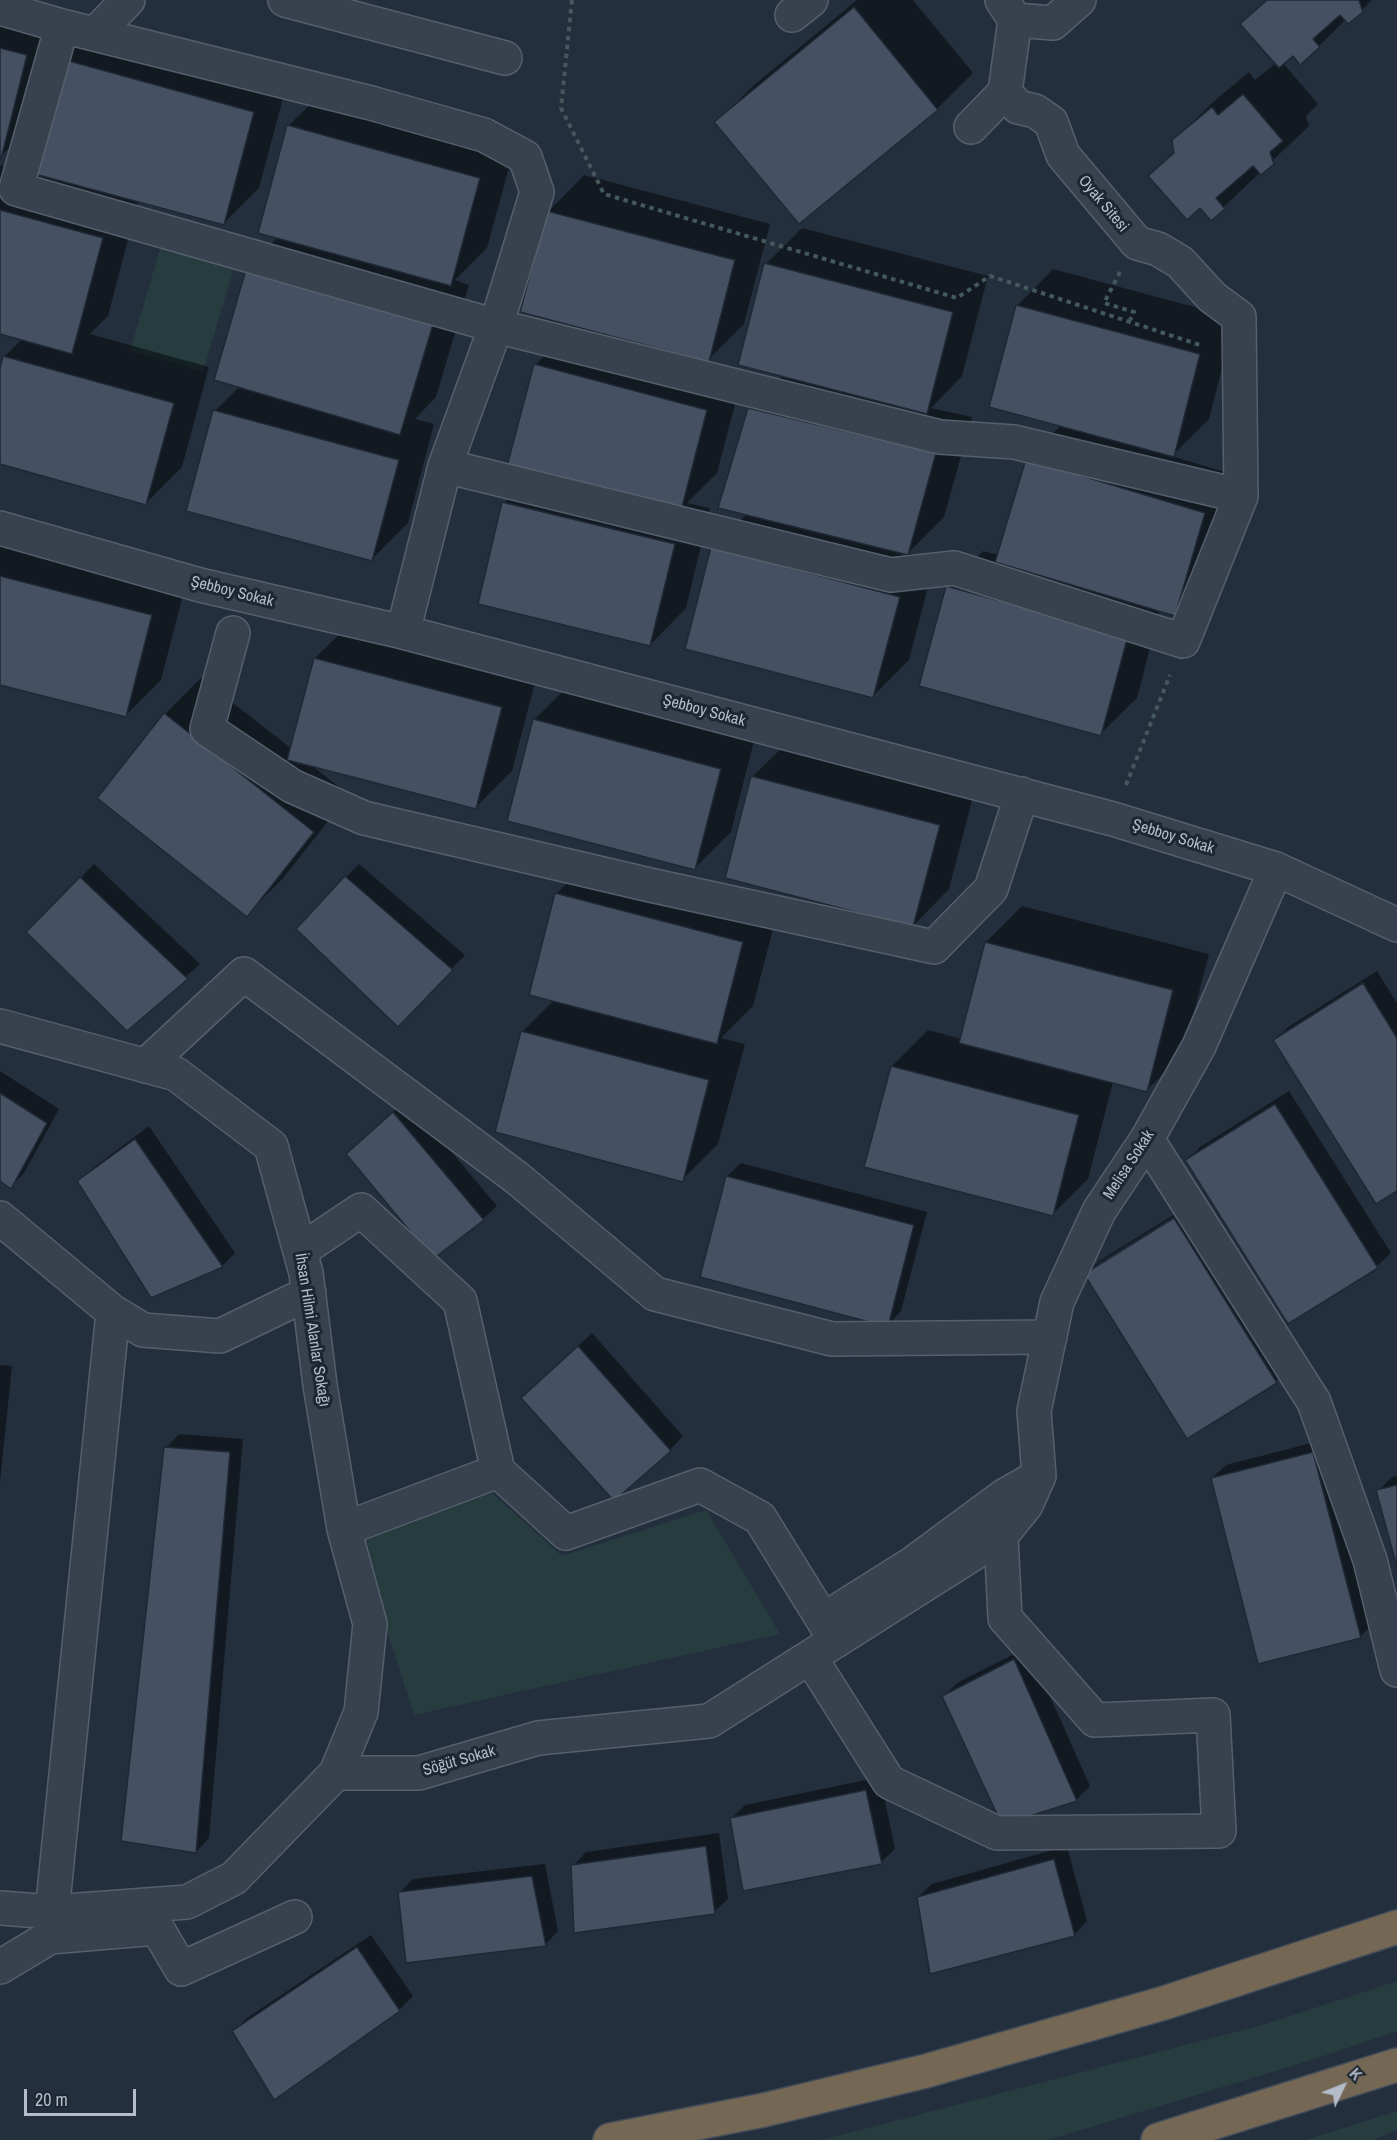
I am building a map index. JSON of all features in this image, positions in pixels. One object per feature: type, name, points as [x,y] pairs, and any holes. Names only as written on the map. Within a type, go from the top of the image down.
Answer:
[{"type":"highway","points":[[610,2140],[764,2110],[926,2071],[1164,2003],[1397,1927]]},
{"type":"highway","points":[[1158,2140],[1397,2065]]},
{"type":"street","points":[[0,8],[19,0]]},
{"type":"street","points":[[96,33],[128,0]]},
{"type":"street","points":[[285,0],[505,58]]},
{"type":"street","points":[[971,128],[1005,92],[1008,10],[1053,23],[1079,0]]},
{"type":"street","points":[[0,8],[472,132],[525,158],[537,192],[496,326],[445,466],[403,632]]},
{"type":"street","points":[[62,26],[16,189],[496,326],[940,437],[1014,442],[1241,496],[1183,641],[954,568],[891,575],[445,466]]},
{"type":"street","name":"Oyak Sitesi","points":[[1005,92],[1018,107],[1035,111],[1051,122],[1063,155],[1137,243],[1158,249],[1180,262],[1212,297],[1239,317],[1241,496]]},
{"type":"street","name":"Şebboy Sokak","points":[[0,528],[200,585],[403,632],[1113,819],[1276,869],[1397,925]]},
{"type":"street","points":[[233,633],[207,729],[292,786],[364,818],[650,885],[934,947],[990,889],[1022,794]]},
{"type":"street","name":"Melisa Sokak","points":[[1039,1476],[1034,1411],[1057,1302],[1099,1210],[1147,1139],[1200,1046],[1276,869]]},
{"type":"street","points":[[145,1066],[244,974],[517,1178],[655,1294],[832,1339],[1050,1337]]},
{"type":"street","name":"İhsan Hilmi Alanlar Sokağı","points":[[0,1026],[176,1074],[271,1146],[309,1293],[320,1385],[344,1529],[370,1624],[361,1712],[336,1773]]},
{"type":"street","points":[[1147,1139],[1314,1402],[1370,1560],[1397,1670]]},
{"type":"street","points":[[300,1251],[361,1210],[460,1301],[498,1471],[566,1533],[700,1485],[760,1518],[823,1639],[889,1782],[997,1833],[1219,1831],[1213,1715],[1095,1720],[1005,1618],[1001,1536]]},
{"type":"street","points":[[0,1218],[113,1311],[143,1330],[220,1336],[309,1293]]},
{"type":"street","points":[[52,1912],[113,1311]]},
{"type":"street","points":[[344,1529],[498,1471]]},
{"type":"street","points":[[823,1639],[912,1564],[1004,1496],[1039,1476]]},
{"type":"street","points":[[823,1639],[1001,1536],[1026,1505],[1039,1476]]},
{"type":"street","name":"Söğüt Sokak","points":[[336,1773],[418,1773],[538,1738],[709,1721],[823,1639]]},
{"type":"street","points":[[0,1908],[52,1912],[187,1902],[234,1878],[336,1773]]},
{"type":"street","points":[[0,1967],[50,1937],[157,1928],[181,1969],[296,1917]]},
{"type":"path","points":[[572,0],[561,108],[604,194],[957,298],[990,276],[1130,320],[1203,346]]},
{"type":"path","points":[[1113,283],[1104,303],[1134,312],[1130,320]]},
{"type":"path","points":[[1113,819],[1183,641]]},
{"type":"green space","points":[[165,232],[238,254],[203,372],[130,351]]},
{"type":"green space","points":[[492,1493],[562,1556],[706,1510],[780,1634],[414,1715],[357,1537]]},
{"type":"green space","points":[[1397,1981],[1397,2031],[1315,2059],[1048,2140],[822,2140],[1269,2023]]},
{"type":"green space","points":[[1397,2111],[1397,2130],[1373,2140],[1306,2140]]},
{"type":"building","points":[[1267,0],[1359,0],[1363,12],[1348,24],[1340,15],[1313,39],[1320,47],[1300,65],[1293,56],[1279,68],[1240,24]]},
{"type":"building","points":[[854,7],[938,110],[799,224],[714,122]]},
{"type":"building","points":[[0,48],[27,55],[1,159],[0,159]]},
{"type":"building","points":[[62,59],[254,112],[224,225],[31,173]]},
{"type":"building","points":[[1243,94],[1283,141],[1270,152],[1274,164],[1261,175],[1253,166],[1216,198],[1225,209],[1211,221],[1200,208],[1187,220],[1148,176],[1174,153],[1172,140],[1212,107],[1218,115]]},
{"type":"building","points":[[287,125],[480,178],[451,286],[258,233]]},
{"type":"building","points":[[0,210],[103,238],[72,354],[0,334]]},
{"type":"building","points":[[547,211],[735,260],[709,362],[520,312]]},
{"type":"building","points":[[764,263],[953,312],[927,414],[738,365]]},
{"type":"building","points":[[247,266],[434,321],[400,435],[214,380]]},
{"type":"building","points":[[1016,305],[1200,354],[1174,457],[989,407]]},
{"type":"building","points":[[3,356],[174,403],[146,505],[0,464],[0,368]]},
{"type":"building","points":[[534,364],[707,410],[681,511],[507,466]]},
{"type":"building","points":[[748,408],[936,453],[908,555],[718,508]]},
{"type":"building","points":[[213,410],[399,460],[372,561],[186,511]]},
{"type":"building","points":[[1026,459],[1205,513],[1175,616],[995,562]]},
{"type":"building","points":[[502,502],[675,544],[650,646],[478,604]]},
{"type":"building","points":[[711,547],[900,597],[873,698],[685,649]]},
{"type":"building","points":[[0,576],[152,615],[126,717],[0,685]]},
{"type":"building","points":[[946,586],[1128,636],[1101,736],[919,686]]},
{"type":"building","points":[[314,658],[502,707],[476,809],[287,760]]},
{"type":"building","points":[[164,713],[314,832],[247,917],[97,798]]},
{"type":"building","points":[[533,719],[721,769],[695,870],[507,821]]},
{"type":"building","points":[[751,776],[940,825],[913,927],[725,878]]},
{"type":"building","points":[[345,876],[453,970],[398,1027],[296,929]]},
{"type":"building","points":[[80,877],[188,979],[127,1031],[26,932]]},
{"type":"building","points":[[555,893],[743,942],[717,1044],[529,995]]},
{"type":"building","points":[[985,942],[1173,990],[1147,1092],[959,1043]]},
{"type":"building","points":[[1363,983],[1397,1038],[1397,1191],[1376,1204],[1273,1040]]},
{"type":"building","points":[[521,1031],[709,1080],[683,1182],[495,1132]]},
{"type":"building","points":[[891,1066],[1079,1115],[1053,1216],[864,1167]]},
{"type":"building","points":[[0,1093],[47,1123],[11,1189],[0,1181]]},
{"type":"building","points":[[1275,1104],[1378,1268],[1288,1324],[1185,1160]]},
{"type":"building","points":[[393,1112],[484,1220],[433,1259],[346,1154]]},
{"type":"building","points":[[135,1139],[223,1267],[151,1298],[77,1181]]},
{"type":"building","points":[[726,1176],[914,1225],[888,1327],[700,1277]]},
{"type":"building","points":[[1174,1218],[1277,1383],[1187,1439],[1084,1274]]},
{"type":"building","points":[[578,1346],[671,1451],[614,1501],[521,1398]]},
{"type":"building","points":[[164,1447],[230,1452],[196,1853],[121,1841]]},
{"type":"building","points":[[1313,1452],[1361,1638],[1258,1664],[1211,1478]]},
{"type":"building","points":[[1397,1485],[1397,1567],[1376,1490]]},
{"type":"building","points":[[1014,1659],[1077,1801],[1002,1825],[942,1696]]},
{"type":"building","points":[[866,1790],[882,1864],[743,1891],[730,1818]]},
{"type":"building","points":[[706,1846],[715,1914],[574,1933],[571,1865]]},
{"type":"building","points":[[1054,1859],[1075,1936],[930,1974],[917,1897]]},
{"type":"building","points":[[532,1876],[546,1946],[406,1963],[398,1892]]},
{"type":"building","points":[[357,1947],[400,2011],[274,2100],[232,2031]]}]
